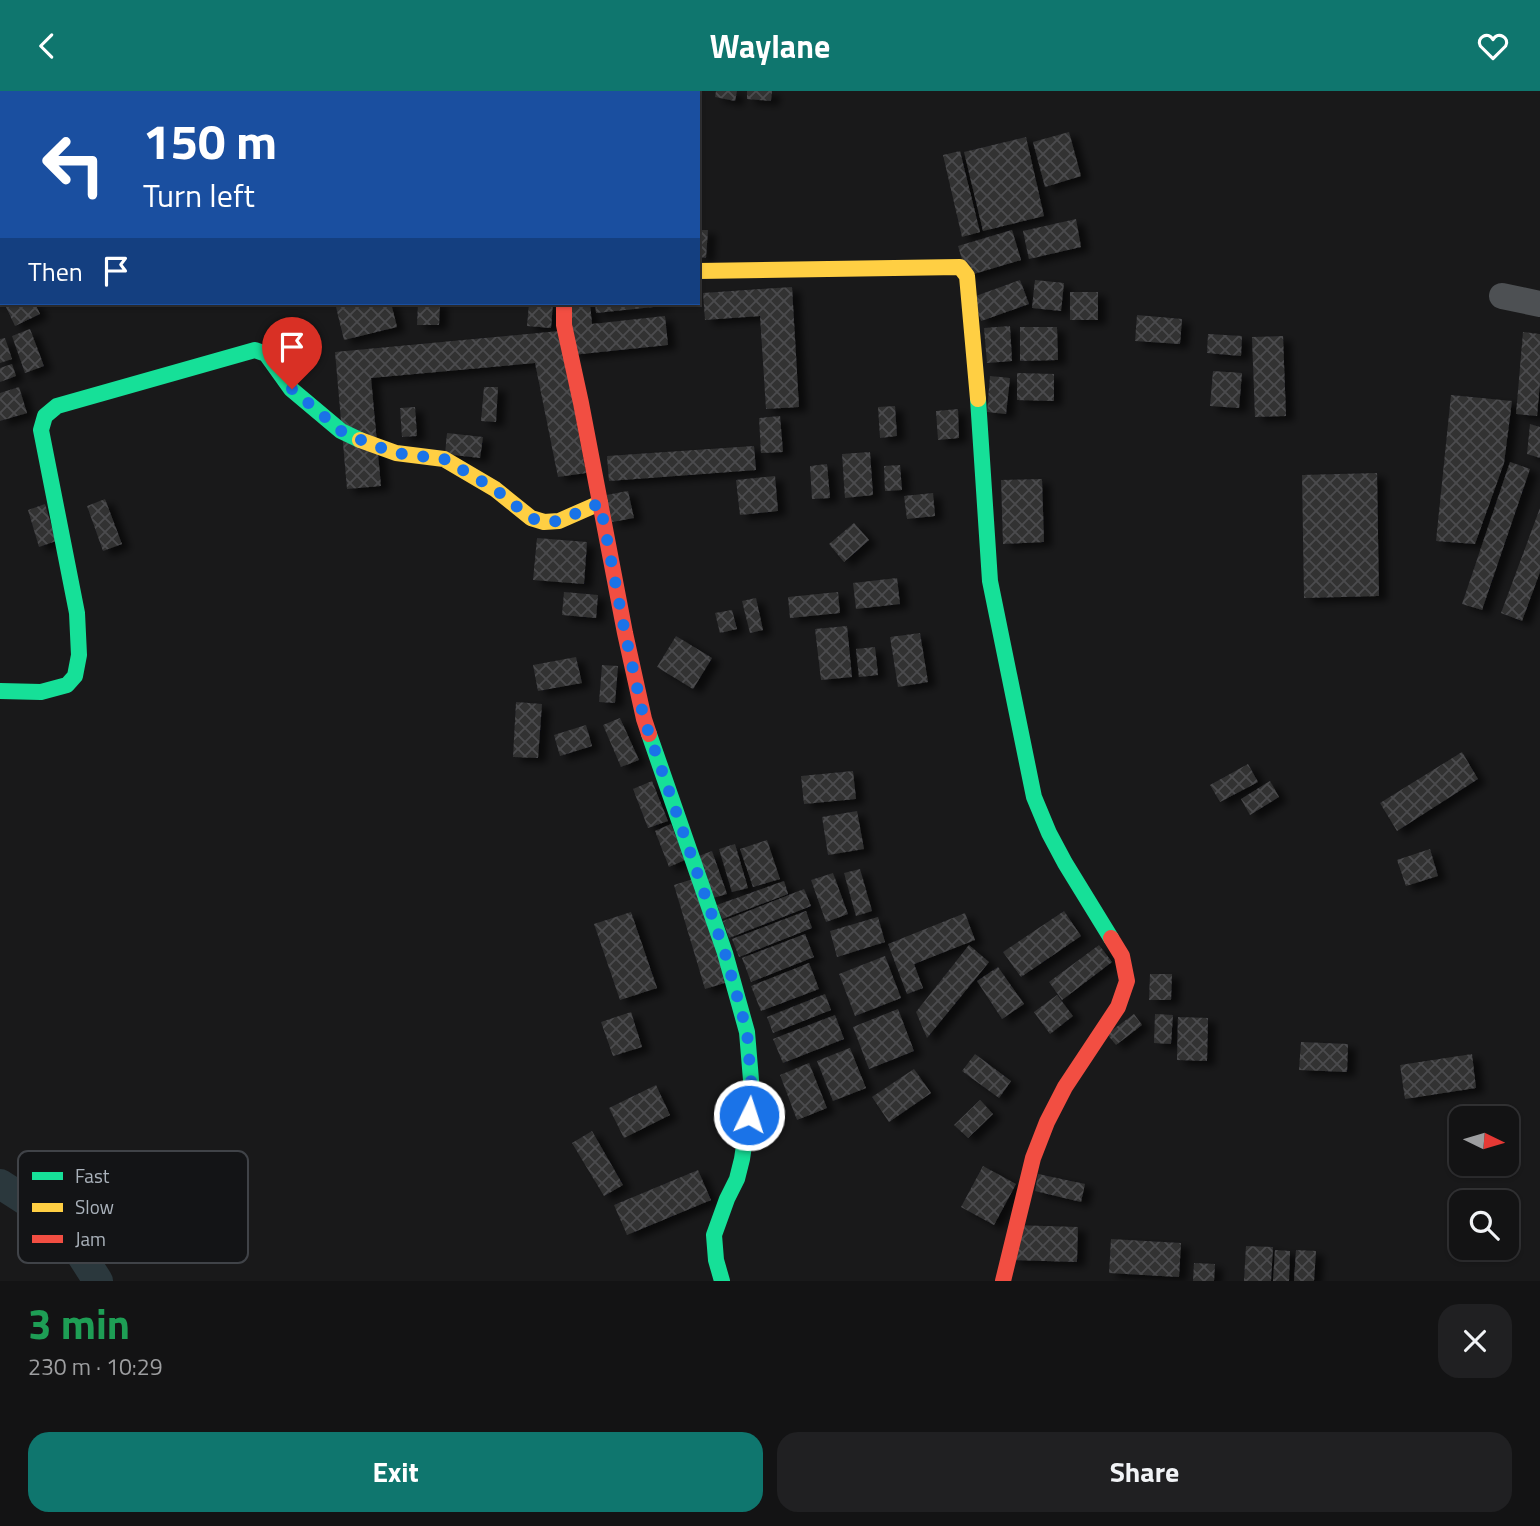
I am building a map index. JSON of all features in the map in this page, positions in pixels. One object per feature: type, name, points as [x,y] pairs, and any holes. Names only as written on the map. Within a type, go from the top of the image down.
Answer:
[{"type":"street","points":[[700,271],[949,266],[960,267],[967,276],[990,581],[1034,797],[1065,863],[1122,956],[1127,981],[1118,1007],[1065,1087],[1047,1122],[1033,1159],[1003,1281]]},
{"type":"street","points":[[1502,296],[1540,304]]},
{"type":"street","points":[[565,305],[564,325],[582,403],[622,620],[644,719],[725,953],[747,1032],[752,1093],[742,1159],[737,1179],[714,1235],[716,1260],[722,1281]]},
{"type":"street","points":[[0,691],[28,693],[53,689],[67,685],[75,676],[79,655],[77,613],[41,430],[45,416],[57,406],[255,350],[266,353],[292,389],[341,431],[396,453],[444,459],[495,489],[531,518],[544,522],[559,521],[600,503]]},
{"type":"building","points":[[716,91],[737,91],[735,101],[715,97]]},
{"type":"building","points":[[747,91],[772,91],[771,101],[747,99]]},
{"type":"building","points":[[1069,132],[1081,176],[1045,187],[1033,142]]},
{"type":"building","points":[[1026,137],[1044,216],[983,231],[964,152]]},
{"type":"building","points":[[960,151],[980,232],[962,237],[943,155]]},
{"type":"building","points":[[1076,219],[1081,247],[1029,259],[1023,231]]},
{"type":"building","points":[[700,230],[708,230],[706,258],[700,257]]},
{"type":"building","points":[[1012,230],[1021,260],[967,276],[958,246]]},
{"type":"building","points":[[1020,280],[1029,304],[981,321],[973,297]]},
{"type":"building","points":[[1035,280],[1064,283],[1061,311],[1032,308]]},
{"type":"building","points":[[792,287],[799,407],[766,409],[760,316],[705,320],[703,293]]},
{"type":"building","points":[[1070,292],[1098,292],[1098,320],[1070,320]]},
{"type":"building","points":[[5,305],[36,305],[40,314],[15,326]]},
{"type":"building","points":[[335,305],[392,305],[397,327],[344,340]]},
{"type":"building","points":[[418,305],[440,305],[439,325],[417,325]]},
{"type":"building","points":[[529,305],[553,305],[551,328],[527,326]]},
{"type":"building","points":[[567,305],[590,305],[592,324],[665,316],[668,345],[572,355]]},
{"type":"building","points":[[595,305],[663,305],[663,306],[596,313]]},
{"type":"building","points":[[1137,315],[1182,319],[1180,344],[1135,341]]},
{"type":"building","points":[[1010,326],[1012,361],[987,363],[984,328]]},
{"type":"building","points":[[1020,327],[1057,327],[1058,360],[1020,361]]},
{"type":"building","points":[[30,329],[44,366],[25,373],[12,336]]},
{"type":"building","points":[[560,331],[586,473],[558,477],[535,363],[371,378],[381,486],[347,489],[335,352]]},
{"type":"building","points":[[1523,332],[1540,334],[1537,416],[1516,414]]},
{"type":"building","points":[[1208,334],[1242,336],[1241,356],[1207,353]]},
{"type":"building","points":[[1283,336],[1286,416],[1255,417],[1252,337]]},
{"type":"building","points":[[5,338],[12,359],[0,363],[0,339]]},
{"type":"building","points":[[12,364],[16,376],[0,382],[0,368]]},
{"type":"building","points":[[1213,371],[1242,373],[1239,408],[1210,406]]},
{"type":"building","points":[[1017,373],[1054,374],[1054,401],[1017,400]]},
{"type":"building","points":[[990,376],[1010,378],[1006,414],[987,412]]},
{"type":"building","points":[[19,387],[27,413],[0,421],[0,393]]},
{"type":"building","points":[[484,387],[498,387],[496,422],[481,421]]},
{"type":"building","points":[[1451,395],[1512,401],[1504,463],[1475,544],[1436,541]]},
{"type":"building","points":[[895,406],[897,436],[880,438],[878,407]]},
{"type":"building","points":[[415,407],[417,436],[402,437],[400,408]]},
{"type":"building","points":[[958,409],[959,438],[938,440],[936,411]]},
{"type":"building","points":[[780,416],[783,452],[761,453],[759,418]]},
{"type":"building","points":[[1530,424],[1540,427],[1540,458],[1527,454]]},
{"type":"building","points":[[447,433],[483,437],[480,458],[445,454]]},
{"type":"building","points":[[754,446],[756,470],[609,481],[607,456]]},
{"type":"building","points":[[870,452],[873,495],[845,498],[842,454]]},
{"type":"building","points":[[1510,462],[1530,469],[1482,610],[1462,604]]},
{"type":"building","points":[[827,464],[830,498],[812,499],[810,466]]},
{"type":"building","points":[[900,465],[902,490],[885,491],[884,466]]},
{"type":"building","points":[[1377,473],[1379,596],[1304,598],[1302,475]]},
{"type":"building","points":[[775,476],[778,511],[740,515],[736,480]]},
{"type":"building","points":[[1042,479],[1044,542],[1003,544],[1001,480]]},
{"type":"building","points":[[628,491],[634,518],[612,522],[606,495]]},
{"type":"building","points":[[933,493],[935,516],[907,519],[904,496]]},
{"type":"building","points":[[105,499],[122,544],[103,551],[87,506]]},
{"type":"building","points":[[45,504],[56,541],[39,547],[28,510]]},
{"type":"building","points":[[1540,508],[1540,572],[1522,621],[1501,613]]},
{"type":"building","points":[[854,523],[869,540],[844,562],[829,544]]},
{"type":"building","points":[[537,538],[587,542],[584,584],[533,580]]},
{"type":"building","points":[[897,578],[900,604],[856,609],[853,583]]},
{"type":"building","points":[[564,592],[598,595],[596,618],[562,615]]},
{"type":"building","points":[[838,592],[840,613],[790,618],[788,597]]},
{"type":"building","points":[[756,598],[763,630],[750,633],[742,601]]},
{"type":"building","points":[[732,610],[737,629],[720,633],[715,613]]},
{"type":"building","points":[[847,626],[852,677],[821,680],[815,629]]},
{"type":"building","points":[[920,633],[928,682],[898,687],[890,637]]},
{"type":"building","points":[[676,636],[712,658],[693,689],[657,667]]},
{"type":"building","points":[[875,647],[878,675],[859,677],[856,649]]},
{"type":"building","points":[[576,657],[582,683],[538,691],[533,665]]},
{"type":"building","points":[[602,665],[618,666],[615,703],[599,702]]},
{"type":"building","points":[[516,702],[542,704],[538,758],[513,757]]},
{"type":"building","points":[[620,718],[639,760],[621,767],[603,725]]},
{"type":"building","points":[[586,725],[592,746],[560,756],[554,735]]},
{"type":"building","points":[[1462,752],[1478,779],[1397,831],[1380,803]]},
{"type":"building","points":[[1248,764],[1258,782],[1220,802],[1210,785]]},
{"type":"building","points":[[853,771],[856,799],[804,804],[801,776]]},
{"type":"building","points":[[652,781],[668,821],[648,828],[633,789]]},
{"type":"building","points":[[1270,781],[1279,797],[1250,815],[1241,799]]},
{"type":"building","points":[[857,811],[864,849],[828,855],[822,817]]},
{"type":"building","points":[[671,824],[685,860],[669,867],[655,831]]},
{"type":"building","points":[[767,840],[780,879],[753,887],[740,849]]},
{"type":"building","points":[[735,844],[748,888],[732,892],[719,849]]},
{"type":"building","points":[[1430,849],[1438,876],[1406,886],[1397,860]]},
{"type":"building","points":[[712,851],[727,894],[713,898],[699,856]]},
{"type":"building","points":[[860,869],[872,911],[856,916],[844,873]]},
{"type":"building","points":[[833,873],[848,914],[826,922],[811,880]]},
{"type":"building","points":[[696,878],[728,982],[705,989],[674,885]]},
{"type":"building","points":[[784,881],[788,894],[722,919],[717,905]]},
{"type":"building","points":[[804,889],[811,906],[729,938],[723,921]]},
{"type":"building","points":[[806,911],[812,928],[739,957],[732,939]]},
{"type":"building","points":[[1064,911],[1081,936],[1021,977],[1003,952]]},
{"type":"building","points":[[631,912],[657,988],[620,1000],[594,924]]},
{"type":"building","points":[[965,913],[975,940],[914,964],[923,988],[907,994],[888,944]]},
{"type":"building","points":[[878,917],[885,942],[837,957],[830,931]]},
{"type":"building","points":[[805,934],[814,957],[751,982],[742,958]]},
{"type":"building","points":[[969,945],[989,962],[927,1038],[916,1012]]},
{"type":"building","points":[[1099,945],[1112,962],[1062,1000],[1049,982]]},
{"type":"building","points":[[885,956],[901,998],[855,1016],[839,974]]},
{"type":"building","points":[[809,963],[819,989],[761,1011],[751,986]]},
{"type":"building","points":[[998,967],[1024,1004],[1002,1019],[977,981]]},
{"type":"building","points":[[1150,974],[1172,974],[1171,1000],[1149,1000]]},
{"type":"building","points":[[825,994],[831,1010],[773,1033],[767,1017]]},
{"type":"building","points":[[1057,995],[1073,1016],[1050,1034],[1034,1012]]},
{"type":"building","points":[[898,1009],[914,1051],[869,1069],[853,1027]]},
{"type":"building","points":[[631,1012],[642,1047],[613,1056],[601,1022]]},
{"type":"building","points":[[1134,1014],[1142,1025],[1116,1045],[1107,1034]]},
{"type":"building","points":[[1155,1014],[1173,1015],[1171,1044],[1154,1043]]},
{"type":"building","points":[[835,1015],[844,1039],[783,1063],[773,1039]]},
{"type":"building","points":[[1178,1017],[1208,1018],[1207,1061],[1177,1060]]},
{"type":"building","points":[[1301,1042],[1348,1044],[1347,1072],[1299,1070]]},
{"type":"building","points":[[850,1048],[866,1088],[833,1101],[817,1061]]},
{"type":"building","points":[[975,1054],[1011,1081],[999,1098],[962,1071]]},
{"type":"building","points":[[1472,1054],[1476,1088],[1405,1099],[1400,1065]]},
{"type":"building","points":[[809,1063],[827,1108],[797,1120],[780,1075]]},
{"type":"building","points":[[914,1069],[931,1093],[889,1122],[872,1097]]},
{"type":"building","points":[[656,1085],[670,1115],[624,1138],[609,1108]]},
{"type":"building","points":[[980,1100],[993,1114],[968,1138],[954,1125]]},
{"type":"building","points":[[592,1131],[623,1185],[604,1196],[572,1143]]},
{"type":"building","points":[[983,1166],[1016,1184],[994,1225],[961,1207]]},
{"type":"building","points":[[698,1170],[711,1200],[627,1235],[614,1205]]},
{"type":"building","points":[[1038,1174],[1085,1184],[1081,1202],[1035,1191]]},
{"type":"building","points":[[1013,1225],[1078,1227],[1077,1262],[1012,1260]]},
{"type":"building","points":[[1111,1239],[1181,1243],[1179,1277],[1109,1273]]},
{"type":"building","points":[[1246,1246],[1273,1247],[1271,1281],[1244,1281]]},
{"type":"building","points":[[1275,1250],[1290,1251],[1289,1281],[1273,1281]]},
{"type":"building","points":[[1296,1250],[1316,1251],[1314,1281],[1294,1281]]},
{"type":"building","points":[[1194,1263],[1215,1264],[1214,1281],[1193,1281]]},
{"type":"waterway","points":[[0,1184],[18,1196]]},
{"type":"waterway","points":[[86,1263],[98,1281]]},
{"type":"traffic: fast","points":[[0,691],[41,692],[67,685],[75,676],[79,655],[77,613],[41,430],[45,416],[57,406],[255,350],[266,354],[291,389],[341,431],[360,440]]},
{"type":"traffic: fast","points":[[978,399],[990,581],[1034,797],[1065,863],[1111,938]]},
{"type":"traffic: fast","points":[[649,734],[725,953],[747,1032],[752,1092],[742,1159],[737,1179],[714,1235],[716,1260],[722,1281]]},
{"type":"traffic: slow","points":[[700,271],[960,267],[967,276],[978,399]]},
{"type":"traffic: slow","points":[[360,440],[396,453],[444,459],[495,489],[531,518],[544,522],[559,521],[600,503]]},
{"type":"traffic: jam","points":[[564,305],[564,325],[625,633],[649,734]]},
{"type":"traffic: jam","points":[[1003,1281],[1033,1158],[1047,1122],[1065,1087],[1118,1007],[1127,981],[1122,956],[1111,938]]},
{"type":"route","points":[[292,389],[341,431],[396,453],[444,459],[495,489],[531,518],[544,522],[559,521],[600,503],[644,719],[725,953],[747,1032],[752,1093],[749,1115]]}]
